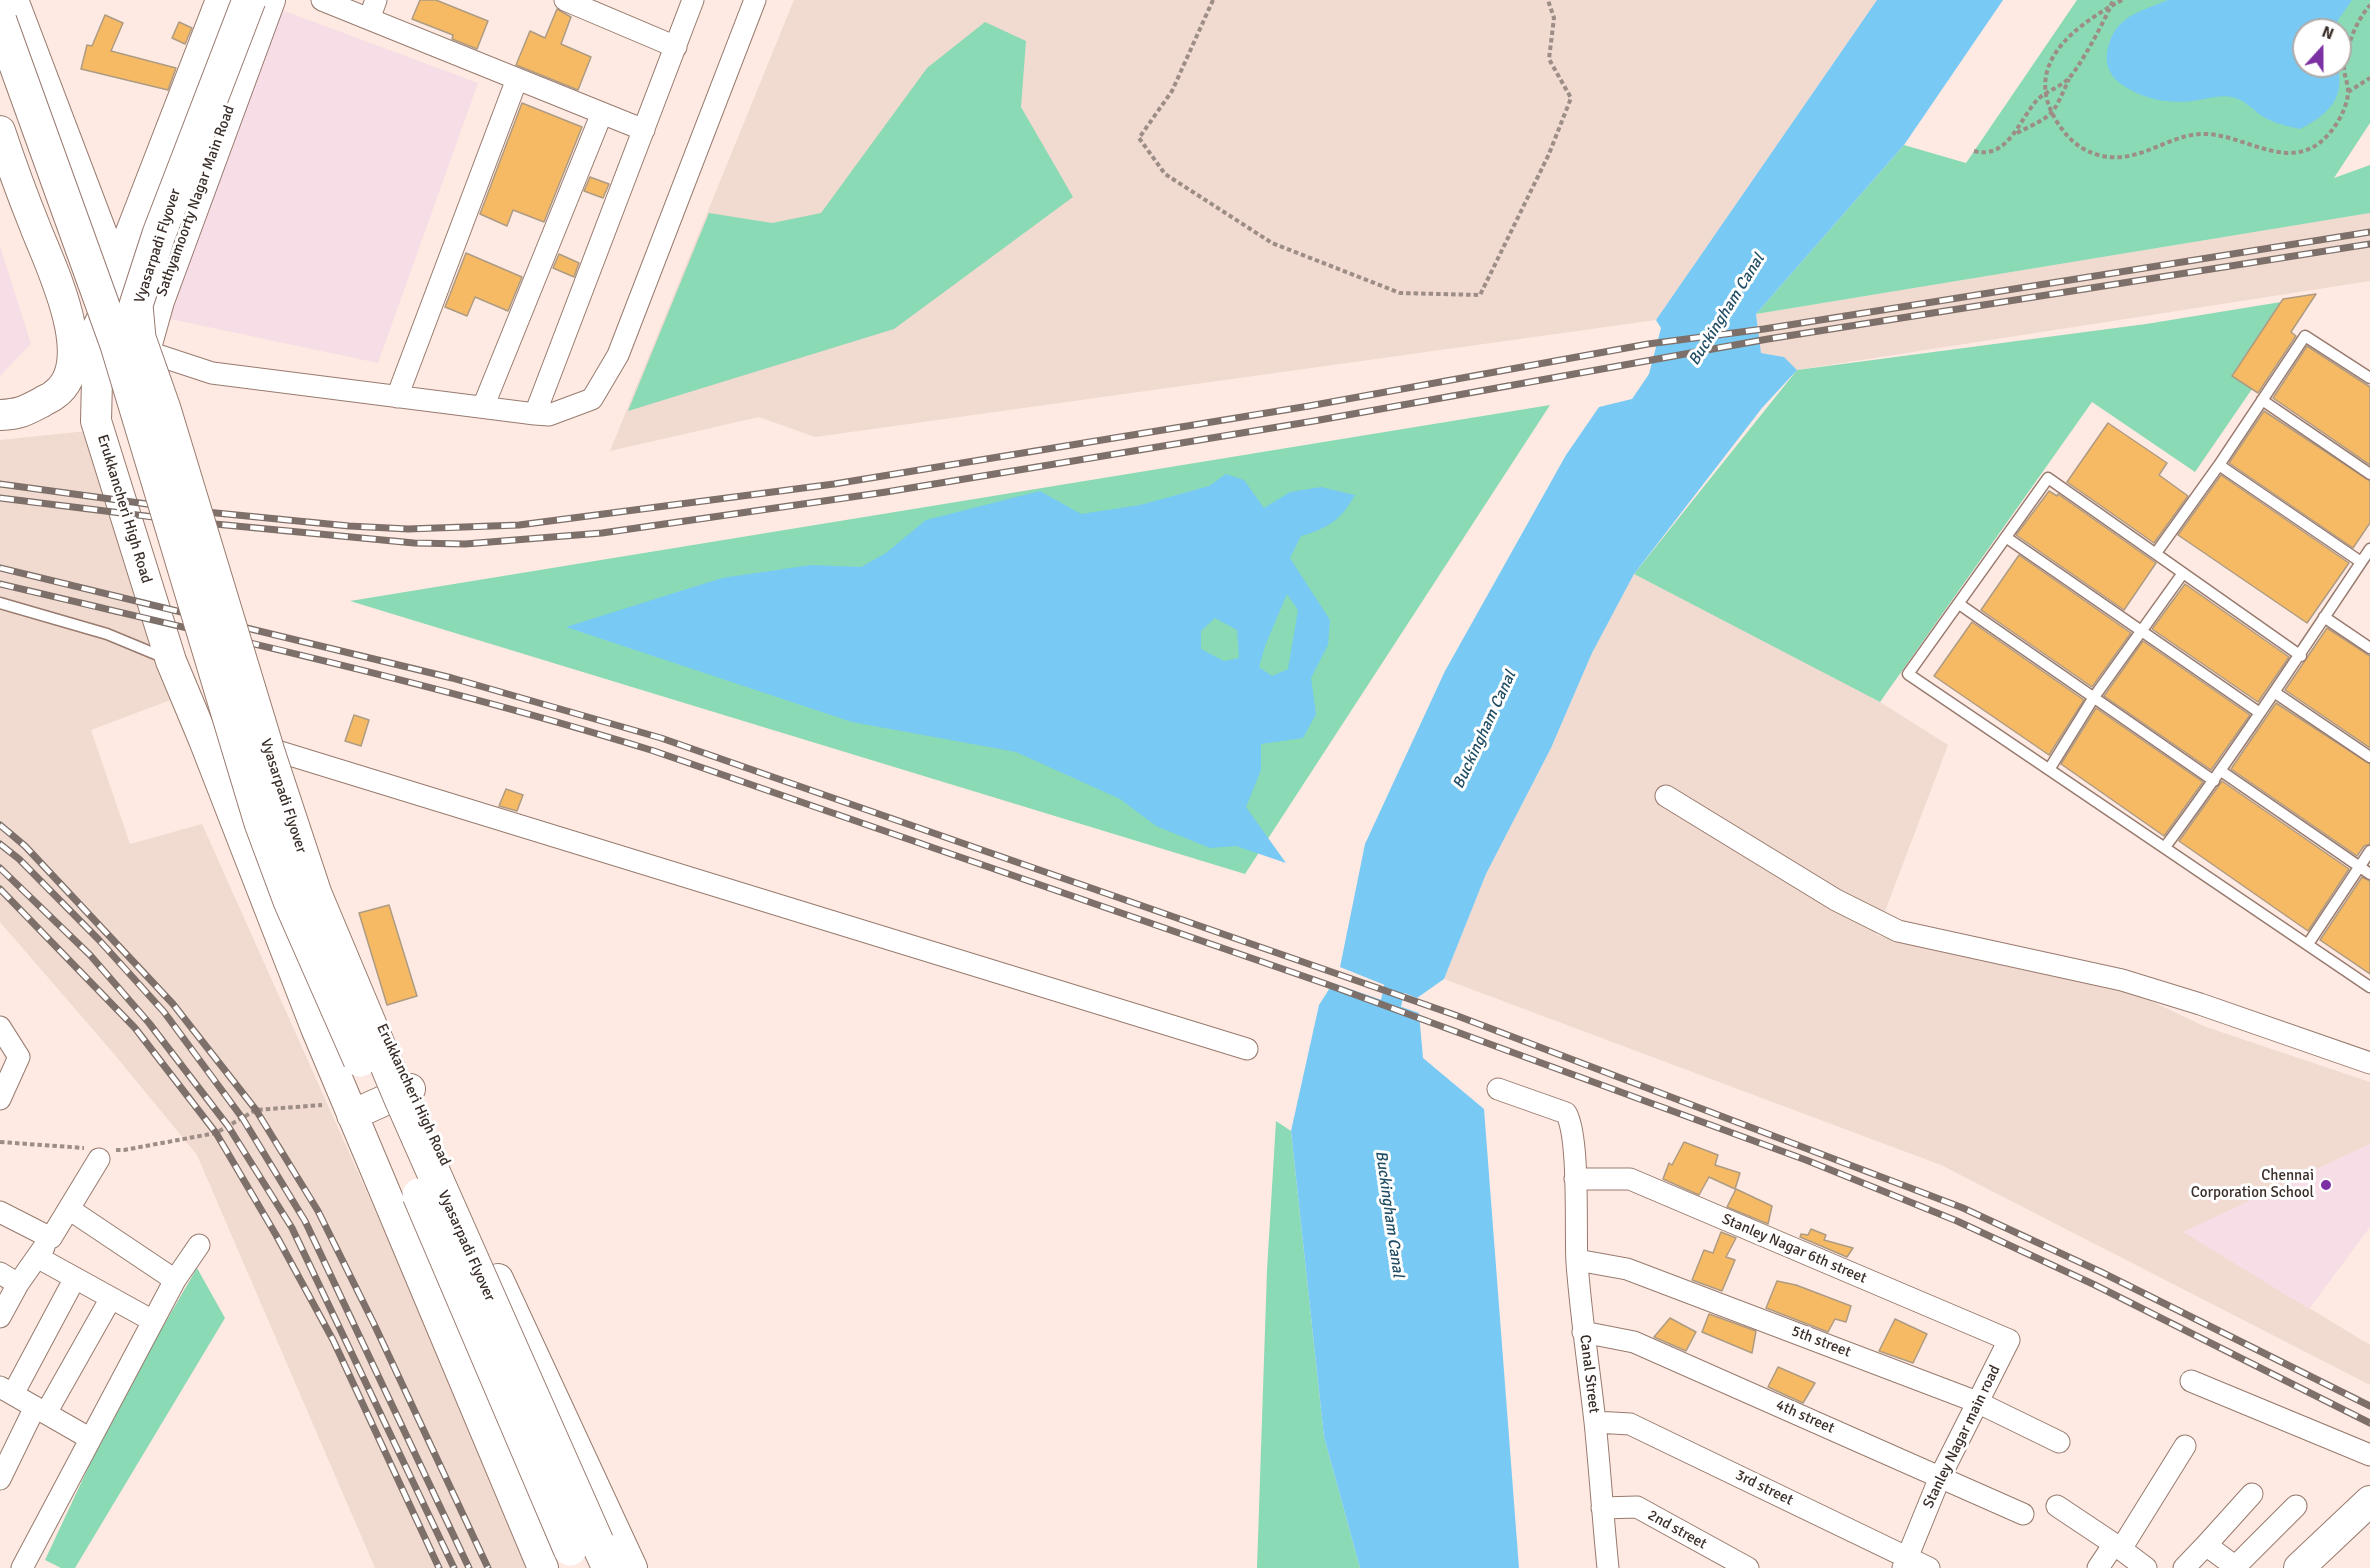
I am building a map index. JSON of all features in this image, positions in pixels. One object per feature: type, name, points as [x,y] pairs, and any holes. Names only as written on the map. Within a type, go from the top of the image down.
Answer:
[{"type":"main road","name":"Vyasarpadi Flyover","points":[[249,0],[159,234],[136,306],[139,338],[164,410],[269,755],[315,894],[589,1557]]},
{"type":"main road","name":"Vyasarpadi Flyover","points":[[0,21],[117,345],[261,823],[282,879],[589,1557]]},
{"type":"street","points":[[13,0],[119,274],[161,297]]},
{"type":"street","points":[[67,308],[119,274],[220,0]]},
{"type":"street","name":"Sathyamoorty Nagar Main Road","points":[[145,351],[161,297],[270,0]]},
{"type":"street","points":[[322,0],[373,10],[517,79],[644,130]]},
{"type":"street","points":[[565,0],[676,47]]},
{"type":"street","points":[[535,414],[693,0]]},
{"type":"street","points":[[0,415],[21,414],[56,394],[68,377],[145,351],[212,373],[535,414],[549,415],[592,399],[618,355],[755,0]]},
{"type":"street","points":[[397,397],[517,79]]},
{"type":"street","points":[[483,407],[602,113]]},
{"type":"street","points":[[0,131],[17,181],[67,308],[74,345],[87,370]]},
{"type":"street","name":"Erukkancheri High Road","points":[[119,274],[98,327],[87,370],[96,422],[171,661],[349,1109],[543,1568]]},
{"type":"street","points":[[204,740],[251,734],[268,742],[277,752],[1247,1049]]},
{"type":"street","name":"Erukkancheri High Road","points":[[277,752],[371,1002],[632,1568]]},
{"type":"street","points":[[1666,796],[1836,900],[1898,931],[2122,980],[2200,1004],[2370,1064]]},
{"type":"street","points":[[0,1027],[19,1057],[0,1099]]},
{"type":"street","points":[[349,1109],[410,1089]]},
{"type":"street","name":"Canal Street","points":[[1498,1089],[1566,1113],[1569,1119],[1575,1179],[1577,1260],[1583,1332],[1595,1422],[1608,1568]]},
{"type":"street","points":[[0,1317],[9,1278],[37,1257],[69,1209],[102,1152]]},
{"type":"street","name":"Stanley Nagar 6th street","points":[[1575,1179],[1630,1179],[2009,1340]]},
{"type":"street","points":[[69,1209],[174,1280]]},
{"type":"street","points":[[0,1212],[51,1238]]},
{"type":"street","points":[[22,1568],[174,1280],[199,1245]]},
{"type":"street","points":[[37,1257],[153,1321]]},
{"type":"street","name":"5th street","points":[[1577,1260],[1628,1269],[1977,1402],[2059,1442]]},
{"type":"street","points":[[75,1278],[6,1391],[89,1438]]},
{"type":"street","points":[[0,1479],[40,1410],[111,1298]]},
{"type":"street","name":"4th street","points":[[1583,1332],[1634,1342],[2023,1514]]},
{"type":"street","name":"Stanley Nagar main road","points":[[1905,1563],[1940,1477],[2009,1340]]},
{"type":"street","points":[[2191,1381],[2370,1455]]},
{"type":"street","name":"3rd street","points":[[1595,1422],[1630,1424],[1905,1563],[1929,1568]]},
{"type":"street","points":[[2098,1568],[2118,1547],[2185,1446]]},
{"type":"street","points":[[2184,1568],[2252,1494]]},
{"type":"street","points":[[2299,1568],[2370,1502]]},
{"type":"street","points":[[2058,1506],[2146,1568]]},
{"type":"street","points":[[2206,1545],[2235,1568],[2296,1506]]},
{"type":"street","name":"2nd street","points":[[1602,1508],[1637,1507],[1748,1568]]},
{"type":"lane","points":[[2156,553],[2219,465],[2305,336],[2370,378]]},
{"type":"lane","points":[[2262,400],[2370,474]]},
{"type":"lane","points":[[2219,465],[2361,562]]},
{"type":"lane","points":[[2301,656],[2048,478],[1908,674],[2050,768],[2370,987]]},
{"type":"lane","points":[[2007,538],[2260,713]]},
{"type":"lane","points":[[2165,847],[2301,656],[2324,617],[2370,549]]},
{"type":"lane","points":[[2050,768],[2094,697],[2183,573]]},
{"type":"lane","points":[[0,603],[107,634],[171,661]]},
{"type":"lane","points":[[1959,604],[2214,781]]},
{"type":"lane","points":[[2324,617],[2370,648]]},
{"type":"lane","points":[[2274,692],[2370,757]]},
{"type":"lane","points":[[2221,771],[2370,874]]},
{"type":"lane","points":[[2308,944],[2370,851]]},
{"type":"path","points":[[1213,0],[1172,91],[1139,138],[1165,174],[1272,243],[1400,293],[1480,295],[1549,154],[1571,98],[1549,59],[1554,18],[1548,0]]},
{"type":"path","points":[[1974,151],[1990,152],[2016,133],[2040,123],[2052,114],[2113,0]]},
{"type":"path","points":[[2122,0],[2074,31],[2061,43],[2046,76],[2046,94],[2052,114],[2058,123],[2073,142],[2086,151],[2103,156],[2130,157],[2186,135],[2208,134],[2237,140],[2271,152],[2302,152],[2325,138],[2342,114],[2348,92],[2344,69],[2348,50],[2360,17],[2370,5]]},
{"type":"path","points":[[2016,133],[2031,107],[2070,78]]},
{"type":"path","points":[[2348,92],[2370,78]]},
{"type":"path","points":[[0,1142],[102,1152],[124,1150],[216,1133],[256,1110],[349,1109]]},
{"type":"shaded area","points":[[794,0],[1877,0],[1656,320],[815,437],[759,417],[610,451]]},
{"type":"shaded area","points":[[282,10],[478,83],[378,363],[161,317]]},
{"type":"shaded area","points":[[2370,213],[2370,281],[1797,370],[1784,357],[1761,353],[1756,314]]},
{"type":"shaded area","points":[[0,246],[31,344],[0,376]]},
{"type":"shaded area","points":[[87,431],[173,699],[91,730],[130,844],[202,824],[535,1568],[375,1568],[197,1155],[115,1055],[0,922],[0,440]]},
{"type":"shaded area","points":[[1634,574],[1880,702],[1948,745],[1876,935],[2132,992],[2206,1027],[2370,1082],[2370,1144],[2184,1232],[2370,1345],[2370,1385],[1941,1165],[1444,979],[1486,874],[1551,748],[1592,653]]},
{"type":"shaded area","name":"Chennai Corporation School","points":[[2370,1144],[2370,1227],[2309,1309],[2183,1232]]},
{"type":"green space","points":[[2077,0],[2370,0],[2370,123],[2334,178],[2370,165],[2370,213],[1756,314],[1904,145],[1966,163]]},
{"type":"green space","points":[[985,22],[1026,41],[1021,107],[1073,197],[894,329],[628,411],[709,213],[772,223],[821,213],[927,68]]},
{"type":"green space","points":[[2281,302],[2232,375],[2252,389],[2195,472],[2092,402],[1880,702],[1634,574],[1797,370],[2146,324]]},
{"type":"green space","points":[[1550,405],[1245,874],[350,601]]},
{"type":"green space","points":[[1276,1121],[1291,1131],[1324,1437],[1360,1568],[1257,1568],[1267,1270]]},
{"type":"green space","points":[[197,1268],[225,1318],[75,1568],[61,1568],[45,1560],[118,1404]]},
{"type":"water","points":[[1877,0],[2003,0],[1904,145],[1756,314],[1761,353],[1784,357],[1797,370],[1762,408],[1634,574],[1592,653],[1551,748],[1486,874],[1444,979],[1417,998],[1340,967],[1365,844],[1445,671],[1566,455],[1599,407],[1632,399],[1649,374],[1661,328],[1656,320]]},
{"type":"water","points":[[2168,0],[2352,0],[2339,18],[2292,18],[2292,78],[2339,78],[2337,97],[2326,112],[2300,129],[2271,121],[2243,101],[2226,96],[2179,102],[2158,100],[2139,94],[2117,81],[2107,62],[2110,41],[2115,31],[2121,23],[2137,13]]},
{"type":"water","points":[[1226,474],[1244,480],[1264,508],[1290,492],[1321,487],[1355,495],[1345,511],[1333,522],[1301,536],[1290,558],[1330,620],[1328,645],[1311,678],[1316,714],[1303,738],[1261,744],[1261,770],[1246,807],[1286,863],[1236,846],[1210,848],[1156,826],[1120,799],[1016,752],[852,722],[566,627],[722,578],[811,565],[861,567],[886,553],[926,520],[1040,491],[1081,514],[1140,505],[1209,486]],"holes":[[[1287,594],[1298,610],[1288,669],[1272,676],[1259,667],[1265,646]],[[1215,618],[1237,630],[1239,658],[1224,661],[1201,649],[1201,631]]]},
{"type":"water","points":[[1333,983],[1419,1013],[1423,1058],[1484,1109],[1519,1568],[1360,1568],[1324,1437],[1291,1131],[1319,1005]]},
{"type":"building","points":[[420,0],[436,0],[488,21],[477,49],[452,39],[453,35],[412,19]]},
{"type":"building","points":[[557,9],[571,17],[561,44],[591,57],[578,90],[516,65],[530,31],[545,38]]},
{"type":"building","points":[[105,15],[123,23],[111,51],[176,68],[168,90],[81,69],[87,45],[92,46]]},
{"type":"building","points":[[179,22],[192,28],[185,44],[172,38]]},
{"type":"building","points":[[522,103],[582,127],[544,222],[513,210],[507,226],[480,214]]},
{"type":"building","points":[[590,177],[609,184],[603,198],[584,191]]},
{"type":"building","points":[[466,253],[522,277],[508,311],[475,297],[467,316],[445,307]]},
{"type":"building","points":[[559,254],[579,263],[574,277],[553,268]]},
{"type":"building","points":[[2316,294],[2291,332],[2296,336],[2258,393],[2232,376],[2283,299]]},
{"type":"building","points":[[2307,346],[2370,387],[2370,465],[2273,398]]},
{"type":"building","points":[[2264,411],[2370,481],[2370,523],[2353,548],[2229,463]]},
{"type":"building","points":[[2108,423],[2167,463],[2159,475],[2188,496],[2154,543],[2067,482]]},
{"type":"building","points":[[2221,475],[2349,563],[2307,623],[2178,535]]},
{"type":"building","points":[[2049,491],[2057,496],[2058,494],[2156,563],[2124,610],[2016,535]]},
{"type":"building","points":[[2019,555],[2131,633],[2092,687],[1981,610]]},
{"type":"building","points":[[2185,584],[2289,657],[2258,702],[2152,629]]},
{"type":"building","points":[[1972,622],[2084,700],[2049,755],[1934,676]]},
{"type":"building","points":[[2327,628],[2370,656],[2370,748],[2285,690]]},
{"type":"building","points":[[2143,641],[2250,715],[2211,770],[2104,696]]},
{"type":"building","points":[[2276,703],[2370,764],[2370,844],[2364,846],[2357,856],[2231,769]]},
{"type":"building","points":[[2096,708],[2203,782],[2164,836],[2061,764]]},
{"type":"building","points":[[354,715],[369,720],[361,746],[345,741]]},
{"type":"building","points":[[2222,781],[2349,869],[2308,931],[2179,841]]},
{"type":"building","points":[[506,789],[523,795],[517,811],[499,806]]},
{"type":"building","points":[[2362,877],[2370,881],[2370,974],[2320,940]]},
{"type":"building","points":[[389,905],[417,996],[387,1005],[359,913]]},
{"type":"building","points":[[1684,1142],[1718,1155],[1715,1165],[1740,1173],[1735,1189],[1709,1177],[1699,1195],[1663,1179],[1669,1163],[1672,1165]]},
{"type":"building","points":[[1736,1189],[1772,1206],[1768,1224],[1727,1207]]},
{"type":"building","points":[[1811,1229],[1826,1235],[1824,1240],[1853,1248],[1847,1257],[1800,1237],[1801,1234],[1808,1235]]},
{"type":"building","points":[[1721,1232],[1736,1238],[1726,1257],[1735,1260],[1722,1291],[1692,1280],[1704,1250],[1713,1253]]},
{"type":"building","points":[[1777,1281],[1796,1285],[1851,1306],[1846,1322],[1835,1319],[1828,1332],[1766,1308]]},
{"type":"building","points":[[1709,1314],[1756,1331],[1752,1353],[1702,1332]]},
{"type":"building","points":[[1670,1318],[1696,1332],[1686,1351],[1654,1337]]},
{"type":"building","points":[[1895,1319],[1927,1334],[1913,1363],[1879,1351]]},
{"type":"building","points":[[1778,1367],[1815,1383],[1803,1403],[1768,1387]]},
{"type":"waterway","name":"Buckingham Canal","points":[[1385,1031],[1400,962]]},
{"type":"railway","points":[[0,484],[206,512],[349,526],[408,529],[519,525],[834,484],[1309,406],[1648,344],[1764,329],[2370,232]]},
{"type":"railway","points":[[0,498],[194,522],[414,543],[465,544],[602,533],[886,492],[1314,421],[1768,339],[2370,244]]},
{"type":"railway","points":[[0,568],[452,678],[661,738],[1455,1015],[1963,1208],[2101,1272],[2370,1406]]},
{"type":"railway","points":[[0,584],[410,682],[654,751],[1326,984],[1806,1160],[1957,1221],[2095,1285],[2370,1423]]},
{"type":"railway","points":[[0,825],[25,846],[173,1004],[256,1110],[318,1211],[374,1324],[488,1568]]},
{"type":"railway","points":[[0,844],[19,859],[99,940],[164,1012],[243,1119],[305,1221],[469,1568]]},
{"type":"railway","points":[[0,868],[90,955],[149,1023],[228,1126],[292,1228],[454,1568]]},
{"type":"railway","points":[[0,889],[135,1028],[216,1133],[276,1235],[333,1340],[439,1568]]},
{"type":"place","name":"Chennai Corporation School","points":[[2326,1185]]}]
